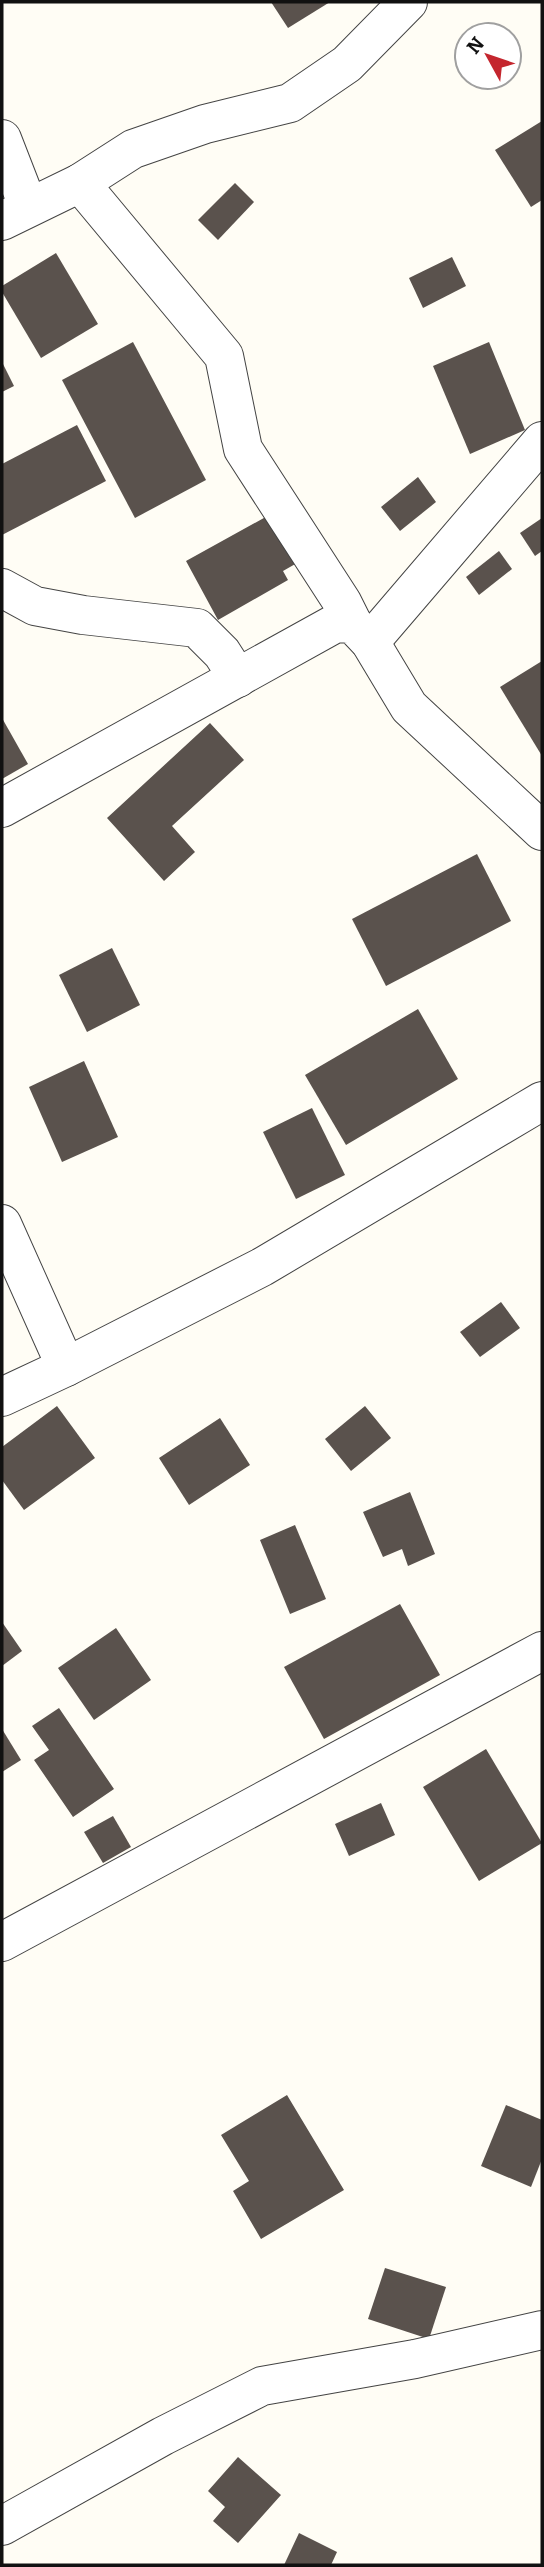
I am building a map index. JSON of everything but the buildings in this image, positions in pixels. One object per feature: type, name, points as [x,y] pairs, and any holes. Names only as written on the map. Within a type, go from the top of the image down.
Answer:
[{"type":"street","points":[[2,139],[15,214],[80,183],[133,149],[205,124],[290,103],[347,64],[408,2]]},
{"type":"street","points":[[80,183],[224,356],[243,449],[410,708],[542,831]]},
{"type":"street","points":[[362,633],[542,441]]},
{"type":"street","points":[[2,588],[34,606],[83,615],[197,628],[222,653],[238,678]]},
{"type":"street","points":[[2,808],[336,623],[362,633]]},
{"type":"street","points":[[2,1397],[262,1268],[542,1101]]},
{"type":"street","points":[[2,1224],[66,1367]]},
{"type":"street","points":[[2,1942],[542,1651]]},
{"type":"street","points":[[2,2526],[163,2436],[262,2386],[415,2359],[542,2330]]}]
